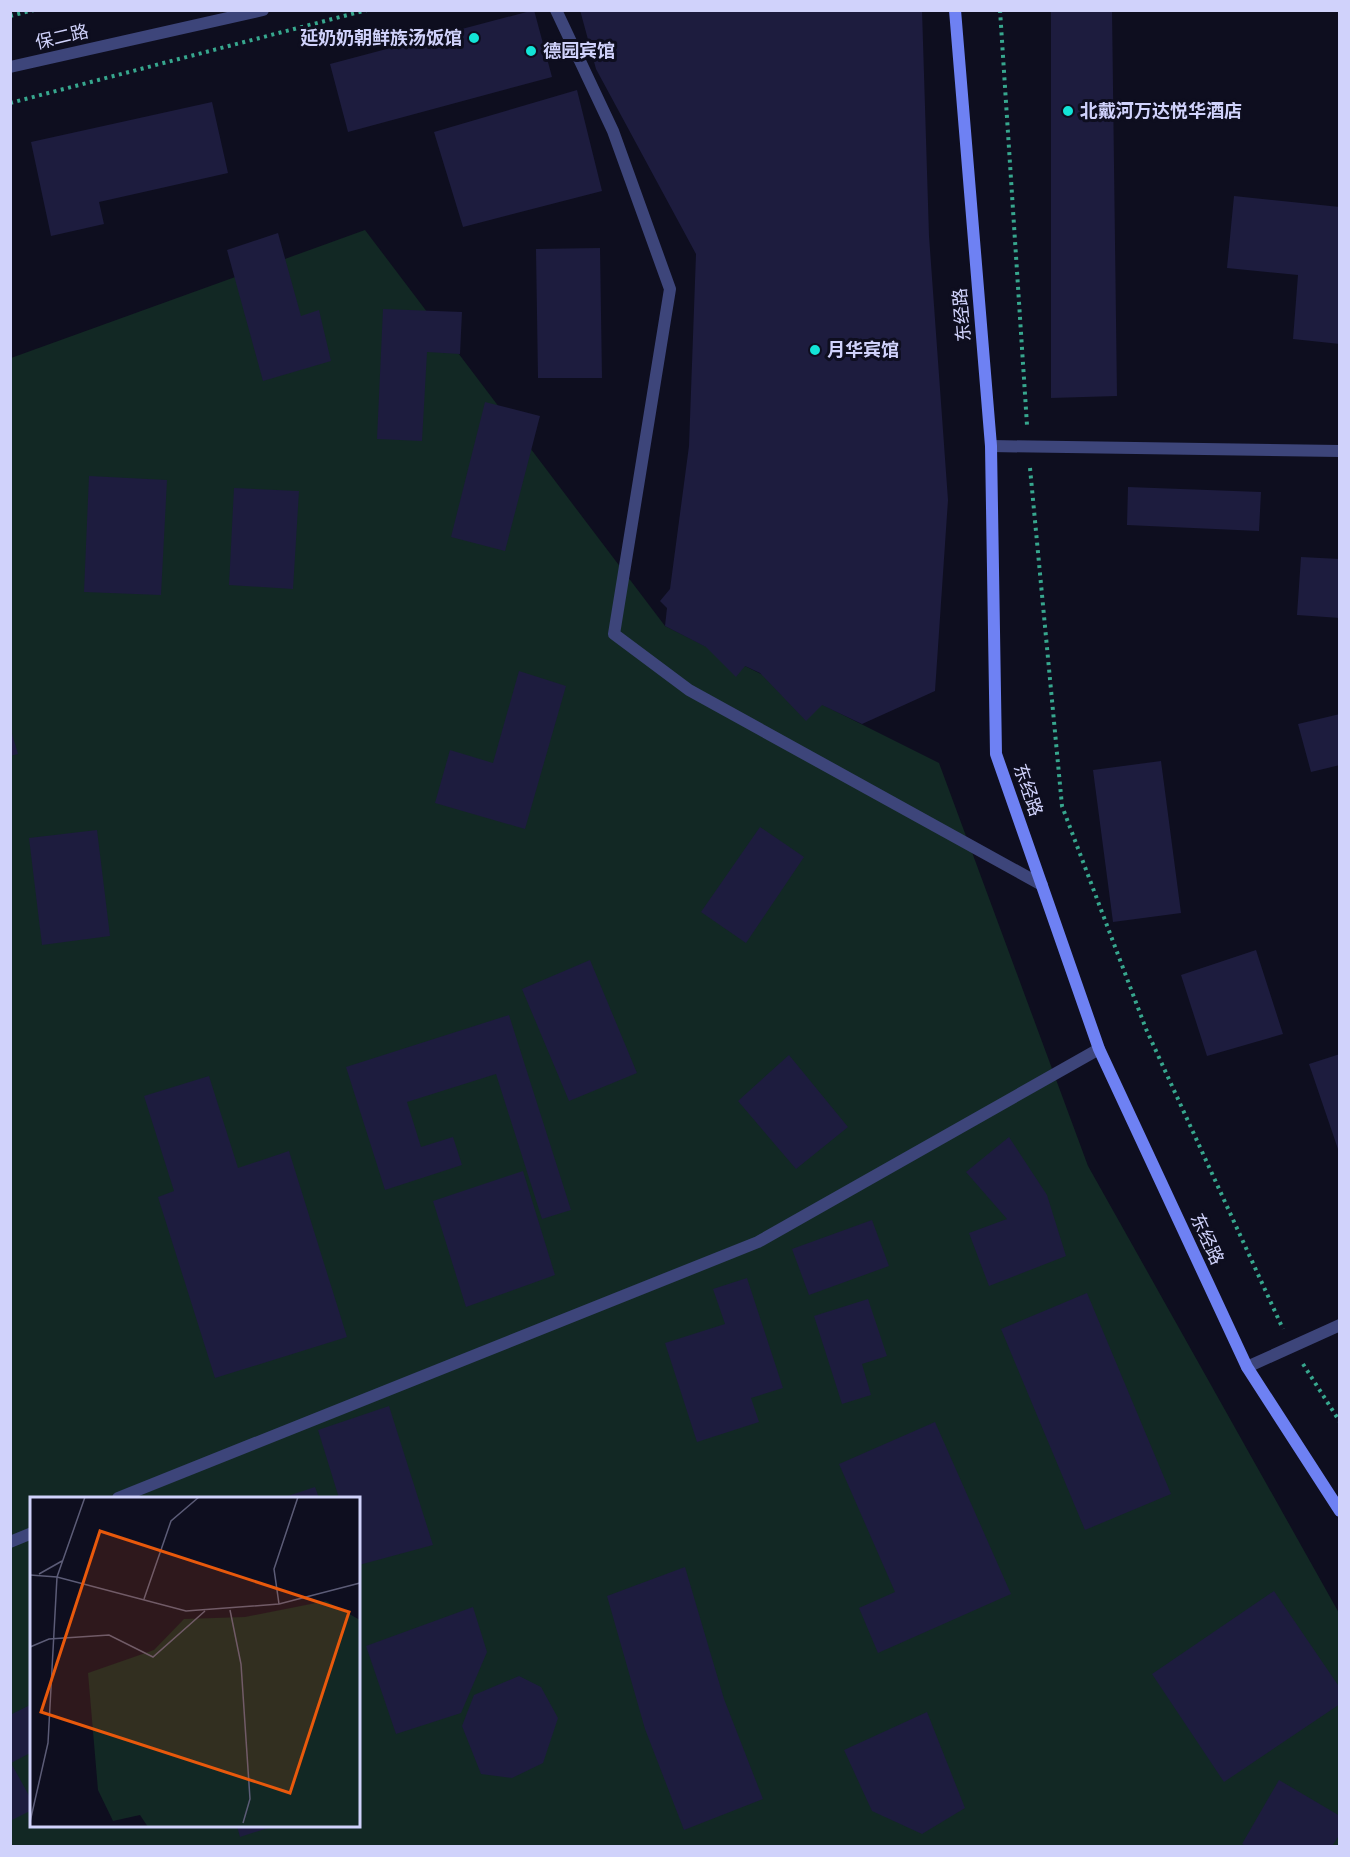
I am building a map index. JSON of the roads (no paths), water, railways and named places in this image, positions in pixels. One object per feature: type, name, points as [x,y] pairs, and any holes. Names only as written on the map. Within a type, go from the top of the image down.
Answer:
[{"type":"main road","name":"东经路","points":[[955,10],[991,446],[996,754],[1099,1049],[1247,1368],[1340,1511]]},
{"type":"street","name":"保二路","points":[[10,67],[263,10]]},
{"type":"street","points":[[556,10],[613,130],[670,289],[614,634],[689,690],[1042,885]]},
{"type":"street","points":[[991,446],[1340,451]]},
{"type":"street","points":[[120,1497],[758,1242],[1099,1049]]},
{"type":"street","points":[[1247,1368],[1340,1325]]},
{"type":"street","points":[[10,1542],[30,1534]]},
{"type":"place","name":"延奶奶朝鲜族汤饭馆","points":[[474,38]]},
{"type":"place","name":"德园宾馆","points":[[531,51]]},
{"type":"place","name":"北戴河万达悦华酒店","points":[[1068,111]]},
{"type":"place","name":"月华宾馆","points":[[815,350]]}]
